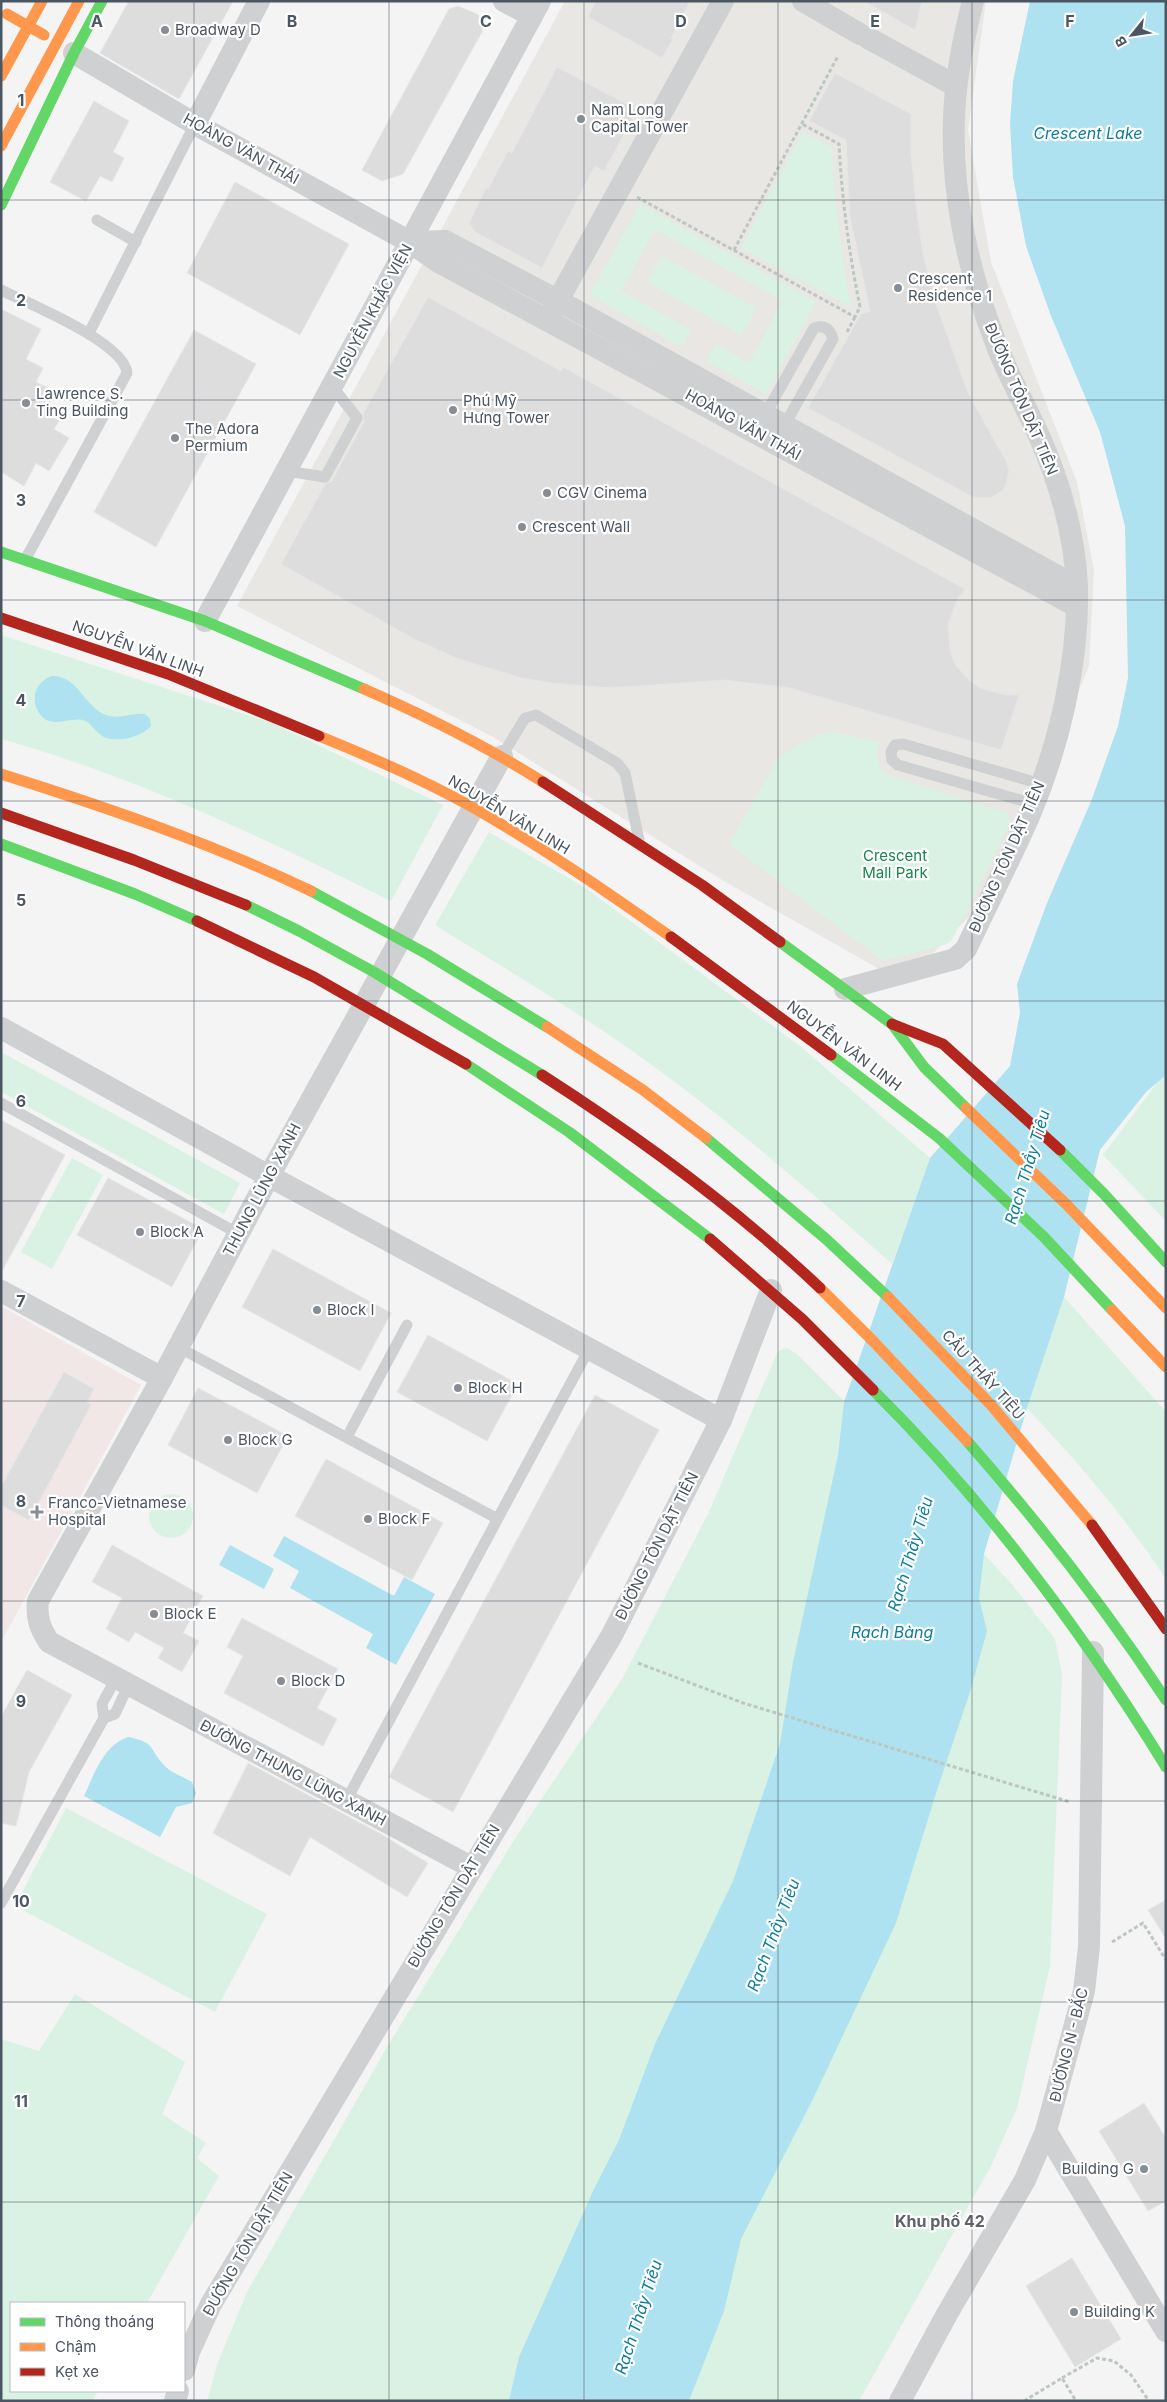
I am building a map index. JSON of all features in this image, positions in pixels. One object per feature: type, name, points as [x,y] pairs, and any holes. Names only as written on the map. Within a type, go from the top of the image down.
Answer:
[{"type":"main road","points":[[1,76],[42,1]]},
{"type":"main road","points":[[1,205],[65,48],[79,1]]},
{"type":"main road","points":[[1,146],[65,48],[102,1]]},
{"type":"main road","points":[[6,13],[65,48]]},
{"type":"main road","points":[[1,552],[205,621],[421,714],[502,756],[746,916],[892,1024],[943,1044],[1056,1146],[1104,1194],[1166,1262]]},
{"type":"main road","name":"NGUYỄN VĂN LINH","points":[[1,618],[168,674],[378,760],[474,808],[602,888],[709,964],[899,1105],[967,1162],[1019,1213],[1166,1367]]},
{"type":"main road","points":[[1,774],[103,805],[247,863],[401,938]]},
{"type":"main road","points":[[1,813],[92,843],[253,909],[381,974],[540,1072],[602,1114],[737,1216],[802,1272],[873,1340],[947,1420],[1016,1498],[1081,1581],[1135,1653],[1166,1700]]},
{"type":"main road","points":[[1,844],[180,912],[265,952],[365,1004],[497,1082],[609,1160],[682,1214],[776,1295],[872,1387],[930,1448],[994,1522],[1093,1652],[1166,1767]]},
{"type":"main road","name":"CẦU THẦY TIÊU","points":[[401,938],[474,981],[623,1076],[699,1132],[824,1235],[882,1290],[955,1364],[1058,1482],[1108,1546],[1166,1629]]},
{"type":"main road","points":[[892,1024],[924,1067],[1066,1204],[1166,1308]]},
{"type":"street","points":[[195,124],[259,1]]},
{"type":"street","points":[[504,1],[536,9]]},
{"type":"street","points":[[553,310],[723,1]]},
{"type":"street","points":[[803,1],[956,86]]},
{"type":"street","name":"ĐƯỜNG TÔN DẬT TIÊN","points":[[845,989],[955,959],[966,949],[1038,794],[1057,733],[1071,672],[1076,597],[1068,519],[1054,474],[1040,439],[994,339],[962,224],[954,162],[954,120],[956,86],[973,1]]},
{"type":"street","name":"NGUYỄN KHẮC VIỆN","points":[[205,621],[536,9]]},
{"type":"street","name":"HOÀNG VĂN THÁI","points":[[65,48],[195,124],[410,242],[445,241],[553,310],[1076,597]]},
{"type":"street","name":"HOÀNG VĂN THÁI","points":[[680,380],[765,415],[1076,597]]},
{"type":"street","name":"THUNG LŨNG XANH","points":[[162,1378],[269,1176],[502,756]]},
{"type":"street","points":[[1,1028],[269,1176],[721,1420]]},
{"type":"street","points":[[1,1291],[162,1378]]},
{"type":"street","name":"ĐƯỜNG TÔN DẬT TIÊN","points":[[185,2366],[189,2352],[211,2304],[471,1867],[612,1635],[721,1420],[776,1295]]},
{"type":"street","name":"ĐƯỜNG THUNG LŨNG XANH","points":[[162,1378],[38,1601],[36,1615],[49,1642],[471,1867]]},
{"type":"street","name":"ĐƯỜNG N - BẮC","points":[[900,2401],[947,2314],[1026,2180],[1046,2131],[1084,1991],[1089,1947],[1093,1652]]},
{"type":"street","points":[[1046,2131],[1166,2331]]},
{"type":"lane","points":[[89,333],[195,124]]},
{"type":"lane","points":[[97,220],[136,242]]},
{"type":"lane","points":[[1,290],[89,333],[121,358],[126,365],[127,373],[24,561]]},
{"type":"lane","points":[[765,415],[814,328],[819,326],[826,327],[831,332],[833,339],[784,426]]},
{"type":"lane","points":[[286,471],[325,477],[357,418],[332,386]]},
{"type":"lane","points":[[502,756],[525,718],[536,715],[618,763],[624,773],[641,846]]},
{"type":"lane","points":[[903,744],[1038,794],[898,765],[892,760],[891,752],[895,746],[903,744]]},
{"type":"lane","points":[[1,1103],[239,1234]]},
{"type":"lane","points":[[347,1437],[407,1324]]},
{"type":"lane","points":[[178,1347],[496,1518]]},
{"type":"lane","points":[[346,1801],[496,1518],[589,1349]]},
{"type":"lane","points":[[1,1903],[104,1718],[102,1704],[122,1681]]},
{"type":"path","points":[[734,250],[838,56]]},
{"type":"path","points":[[636,197],[855,317],[860,308],[849,253],[842,200],[840,144],[802,124]]},
{"type":"path","points":[[638,1663],[743,1703],[1070,1802]]},
{"type":"path","points":[[1112,1942],[1143,1923],[1166,1960]]},
{"type":"path","points":[[1024,2401],[1097,2358],[1114,2361],[1131,2375],[1149,2401]]},
{"type":"path","points":[[1062,2378],[1076,2401]]},
{"type":"shaded area","points":[[565,1],[986,1],[968,130],[991,262],[1077,482],[1094,570],[1089,666],[999,886],[904,983],[722,880],[493,737],[237,606]]},
{"type":"shaded area","name":"Franco-Vietnamese Hospital","points":[[1,1306],[141,1385],[1,1642]]},
{"type":"green space","points":[[803,132],[832,147],[834,188],[851,307],[741,248]]},
{"type":"green space","points":[[640,204],[816,302],[766,394],[707,361],[716,344],[749,363],[783,301],[655,229],[621,291],[691,330],[682,347],[590,295]]},
{"type":"green space","points":[[662,256],[756,308],[741,335],[647,282]]},
{"type":"green space","points":[[1,635],[272,723],[443,805],[391,901],[200,811],[102,772],[52,754],[1,739]]},
{"type":"green space","name":"Crescent Mall Park","points":[[838,732],[880,743],[877,753],[878,762],[882,769],[890,776],[1007,813],[1010,819],[1009,825],[952,940],[947,944],[883,961],[729,844],[778,759],[797,745],[820,734]]},
{"type":"green space","points":[[489,832],[584,887],[800,1046],[930,1158],[892,1264],[829,1208],[699,1100],[631,1050],[583,1018],[435,925]]},
{"type":"green space","points":[[1,1052],[240,1183],[224,1214],[1,1092]]},
{"type":"green space","points":[[1166,1071],[1166,1221],[1103,1155]]},
{"type":"green space","points":[[72,1158],[103,1175],[52,1269],[21,1252]]},
{"type":"green space","points":[[1064,1297],[1166,1412],[1166,1579],[1100,1490],[1027,1408]]},
{"type":"green space","points":[[787,1348],[797,1354],[873,1430],[810,1679],[554,2401],[207,2401],[218,2362],[247,2292],[387,2047],[516,1837],[622,1679],[708,1514],[778,1351]]},
{"type":"green space","points":[[175,1494],[187,1500],[192,1507],[192,1525],[187,1532],[180,1537],[167,1538],[159,1535],[152,1528],[149,1512],[152,1504],[159,1497]]},
{"type":"green space","points":[[984,1554],[1010,1582],[1055,1639],[1062,1674],[1050,1966],[1017,2108],[991,2166],[859,2401],[640,2401]]},
{"type":"green space","points":[[66,1808],[267,1914],[215,2012],[15,1906]]},
{"type":"green space","points":[[75,1994],[185,2062],[162,2114],[206,2143],[197,2158],[219,2176],[148,2302],[10,2302],[10,2392],[97,2392],[92,2401],[1,2401],[1,2039],[39,2051]]},
{"type":"water","name":"Rạch Bàng","points":[[1030,1],[1166,1],[1166,1075],[1146,1092],[1100,1150],[1064,1297],[1027,1408],[984,1554],[979,1598],[987,1631],[970,1692],[936,1793],[896,1923],[812,2101],[741,2239],[724,2311],[689,2401],[509,2401],[519,2357],[594,2189],[619,2140],[655,2044],[733,1881],[780,1744],[793,1662],[838,1455],[844,1402],[930,1158],[1010,1066],[1020,1013],[1017,984],[1047,903],[1092,799],[1118,726],[1128,678],[1125,526],[1100,432],[1051,316],[1026,246],[1013,177],[1010,124],[1013,81]]},
{"type":"water","points":[[52,676],[61,677],[69,681],[98,711],[116,717],[145,714],[150,719],[151,726],[136,736],[109,739],[83,720],[49,721],[39,713],[35,698],[39,685]]},
{"type":"water","points":[[284,1536],[394,1596],[404,1577],[435,1594],[396,1665],[366,1648],[373,1634],[290,1588],[299,1571],[273,1556]]},
{"type":"water","points":[[230,1545],[274,1569],[264,1589],[219,1565]]},
{"type":"water","points":[[128,1737],[148,1744],[167,1768],[192,1782],[196,1793],[192,1803],[176,1807],[160,1837],[84,1796],[106,1754],[119,1741]]},
{"type":"building","name":"Broadway D","points":[[129,1],[233,1],[179,99],[100,53]]},
{"type":"building","points":[[596,1],[690,1],[662,58],[588,17]]},
{"type":"building","points":[[864,1],[922,1],[915,30]]},
{"type":"building","points":[[458,6],[477,14],[483,20],[482,32],[403,174],[382,181],[362,170],[449,9]]},
{"type":"building","points":[[557,67],[637,110],[604,171],[595,166],[542,268],[475,232],[469,223],[486,188],[488,189],[508,151],[512,153]]},
{"type":"building","name":"Crescent Residence 1","points":[[835,73],[911,114],[911,153],[917,214],[923,254],[937,307],[968,393],[1006,461],[1009,471],[1006,485],[1002,491],[990,498],[973,497],[808,408],[861,314],[870,311],[850,217],[846,140],[809,121]]},
{"type":"building","points":[[94,101],[129,121],[113,152],[124,158],[112,182],[100,176],[86,201],[50,182]]},
{"type":"building","points":[[235,182],[349,244],[300,335],[187,273]]},
{"type":"building","points":[[428,297],[561,371],[563,367],[965,589],[956,602],[948,625],[950,651],[956,666],[970,681],[980,688],[1005,695],[1019,695],[1001,750],[790,688],[724,680],[610,688],[552,683],[521,678],[456,658],[414,639],[281,564],[325,484],[332,481],[364,422],[363,414]]},
{"type":"building","name":"Lawrence S. Ting Building","points":[[1,309],[41,329],[26,359],[43,368],[36,382],[56,392],[45,413],[59,421],[54,429],[69,438],[49,471],[36,463],[24,486],[1,472]]},
{"type":"building","name":"The Adora Permium","points":[[194,330],[256,364],[156,547],[94,512]]},
{"type":"building","points":[[1,1120],[65,1155],[1,1273]]},
{"type":"building","name":"Block A","points":[[108,1178],[203,1229],[172,1287],[77,1235]]},
{"type":"building","name":"Block I","points":[[273,1249],[391,1313],[360,1371],[242,1307]]},
{"type":"building","name":"Block H","points":[[428,1335],[518,1384],[487,1441],[397,1392]]},
{"type":"building","points":[[64,1372],[94,1389],[87,1402],[91,1405],[29,1520],[1,1505],[1,1487]]},
{"type":"building","name":"Block G","points":[[198,1388],[288,1436],[257,1493],[168,1445]]},
{"type":"building","points":[[595,1395],[659,1430],[453,1812],[389,1777]]},
{"type":"building","name":"Block F","points":[[326,1459],[443,1523],[412,1580],[295,1516]]},
{"type":"building","name":"Block E","points":[[112,1545],[203,1596],[183,1633],[199,1641],[182,1672],[158,1658],[164,1648],[135,1632],[129,1642],[106,1629],[122,1598],[92,1582]]},
{"type":"building","name":"Block D","points":[[242,1618],[338,1669],[317,1708],[337,1719],[323,1746],[224,1693],[243,1656],[227,1647]]},
{"type":"building","points":[[27,1670],[72,1695],[29,1772],[16,1826],[1,1823],[1,1717]]},
{"type":"building","points":[[248,1763],[381,1834],[428,1863],[407,1897],[310,1837],[290,1876],[213,1833]]},
{"type":"building","points":[[1166,1900],[1166,1939],[1148,1910]]},
{"type":"building","name":"Building G","points":[[1144,2103],[1166,2138],[1166,2201],[1148,2211],[1099,2131]]},
{"type":"building","name":"Building K","points":[[1072,2258],[1121,2339],[1075,2367],[1026,2286]]},
{"type":"traffic: fast","points":[[1,205],[74,53],[102,1]]},
{"type":"traffic: fast","points":[[1,552],[205,621],[364,689]]},
{"type":"traffic: fast","points":[[1,844],[135,894],[197,921]]},
{"type":"traffic: fast","points":[[311,891],[427,954],[547,1027]]},
{"type":"traffic: fast","points":[[246,905],[299,931],[374,972],[542,1075]]},
{"type":"traffic: fast","points":[[780,942],[892,1024],[924,1067],[966,1108]]},
{"type":"traffic: fast","points":[[831,1055],[939,1138],[1044,1237],[1112,1310]]},
{"type":"traffic: fast","points":[[466,1064],[569,1132],[710,1239]]},
{"type":"traffic: fast","points":[[706,1138],[826,1239],[888,1297]]},
{"type":"traffic: fast","points":[[1060,1150],[1104,1194],[1166,1262]]},
{"type":"traffic: fast","points":[[873,1390],[955,1477],[1030,1570],[1101,1666],[1166,1767]]},
{"type":"traffic: fast","points":[[967,1441],[1071,1567],[1120,1633],[1166,1700]]},
{"type":"traffic: slow","points":[[1,76],[42,1]]},
{"type":"traffic: slow","points":[[1,146],[79,1]]},
{"type":"traffic: slow","points":[[7,14],[44,35]]},
{"type":"traffic: slow","points":[[364,689],[455,732],[543,782]]},
{"type":"traffic: slow","points":[[319,736],[397,769],[474,808],[549,854],[671,937]]},
{"type":"traffic: slow","points":[[1,774],[80,799],[158,827],[235,857],[311,891]]},
{"type":"traffic: slow","points":[[547,1027],[643,1090],[706,1138]]},
{"type":"traffic: slow","points":[[966,1108],[1066,1204],[1166,1308]]},
{"type":"traffic: slow","points":[[820,1288],[874,1342],[967,1441]]},
{"type":"traffic: slow","points":[[888,1297],[991,1405],[1092,1525]]},
{"type":"traffic: slow","points":[[1112,1310],[1166,1367]]},
{"type":"traffic: jam","points":[[1,618],[168,674],[319,736]]},
{"type":"traffic: jam","points":[[543,782],[702,885],[780,942]]},
{"type":"traffic: jam","points":[[1,813],[134,860],[246,905]]},
{"type":"traffic: jam","points":[[197,921],[314,977],[466,1064]]},
{"type":"traffic: jam","points":[[671,937],[831,1055]]},
{"type":"traffic: jam","points":[[892,1024],[943,1044],[1060,1150]]},
{"type":"traffic: jam","points":[[542,1075],[686,1175],[755,1230],[820,1288]]},
{"type":"traffic: jam","points":[[710,1239],[802,1319],[873,1390]]},
{"type":"traffic: jam","points":[[1092,1525],[1166,1629]]},
{"type":"place","name":"Broadway D","points":[[165,30]]},
{"type":"place","name":"Nam Long Capital Tower","points":[[581,119]]},
{"type":"place","name":"Crescent Residence 1","points":[[898,288]]},
{"type":"place","name":"Lawrence S. Ting Building","points":[[26,403]]},
{"type":"place","name":"Phú Mỹ Hưng Tower","points":[[453,410]]},
{"type":"place","name":"The Adora Permium","points":[[175,438]]},
{"type":"place","name":"CGV Cinema","points":[[547,493]]},
{"type":"place","name":"Crescent Wall","points":[[522,527]]},
{"type":"place","name":"Block A","points":[[140,1232]]},
{"type":"place","name":"Block I","points":[[317,1310]]},
{"type":"place","name":"Block H","points":[[458,1388]]},
{"type":"place","name":"Block G","points":[[228,1440]]},
{"type":"place","name":"Franco-Vietnamese Hospital","points":[[37,1512]]},
{"type":"place","name":"Block F","points":[[368,1519]]},
{"type":"place","name":"Block E","points":[[154,1614]]},
{"type":"place","name":"Block D","points":[[281,1681]]},
{"type":"place","name":"Building G","points":[[1144,2169]]},
{"type":"place","name":"Building K","points":[[1074,2312]]},
{"type":"district","name":"Khu phố 42","points":[[940,2221]]},
{"type":"water label","name":"Crescent Lake","points":[[1088,133]]},
{"type":"water label","name":"Rạch Thầy Tiêu","points":[[1027,1167]]},
{"type":"water label","name":"Rạch Thầy Tiêu","points":[[910,1554]]},
{"type":"water label","name":"Rạch Thầy Tiêu","points":[[773,1935]]},
{"type":"water label","name":"Rạch Thầy Tiêu","points":[[638,2317]]}]
